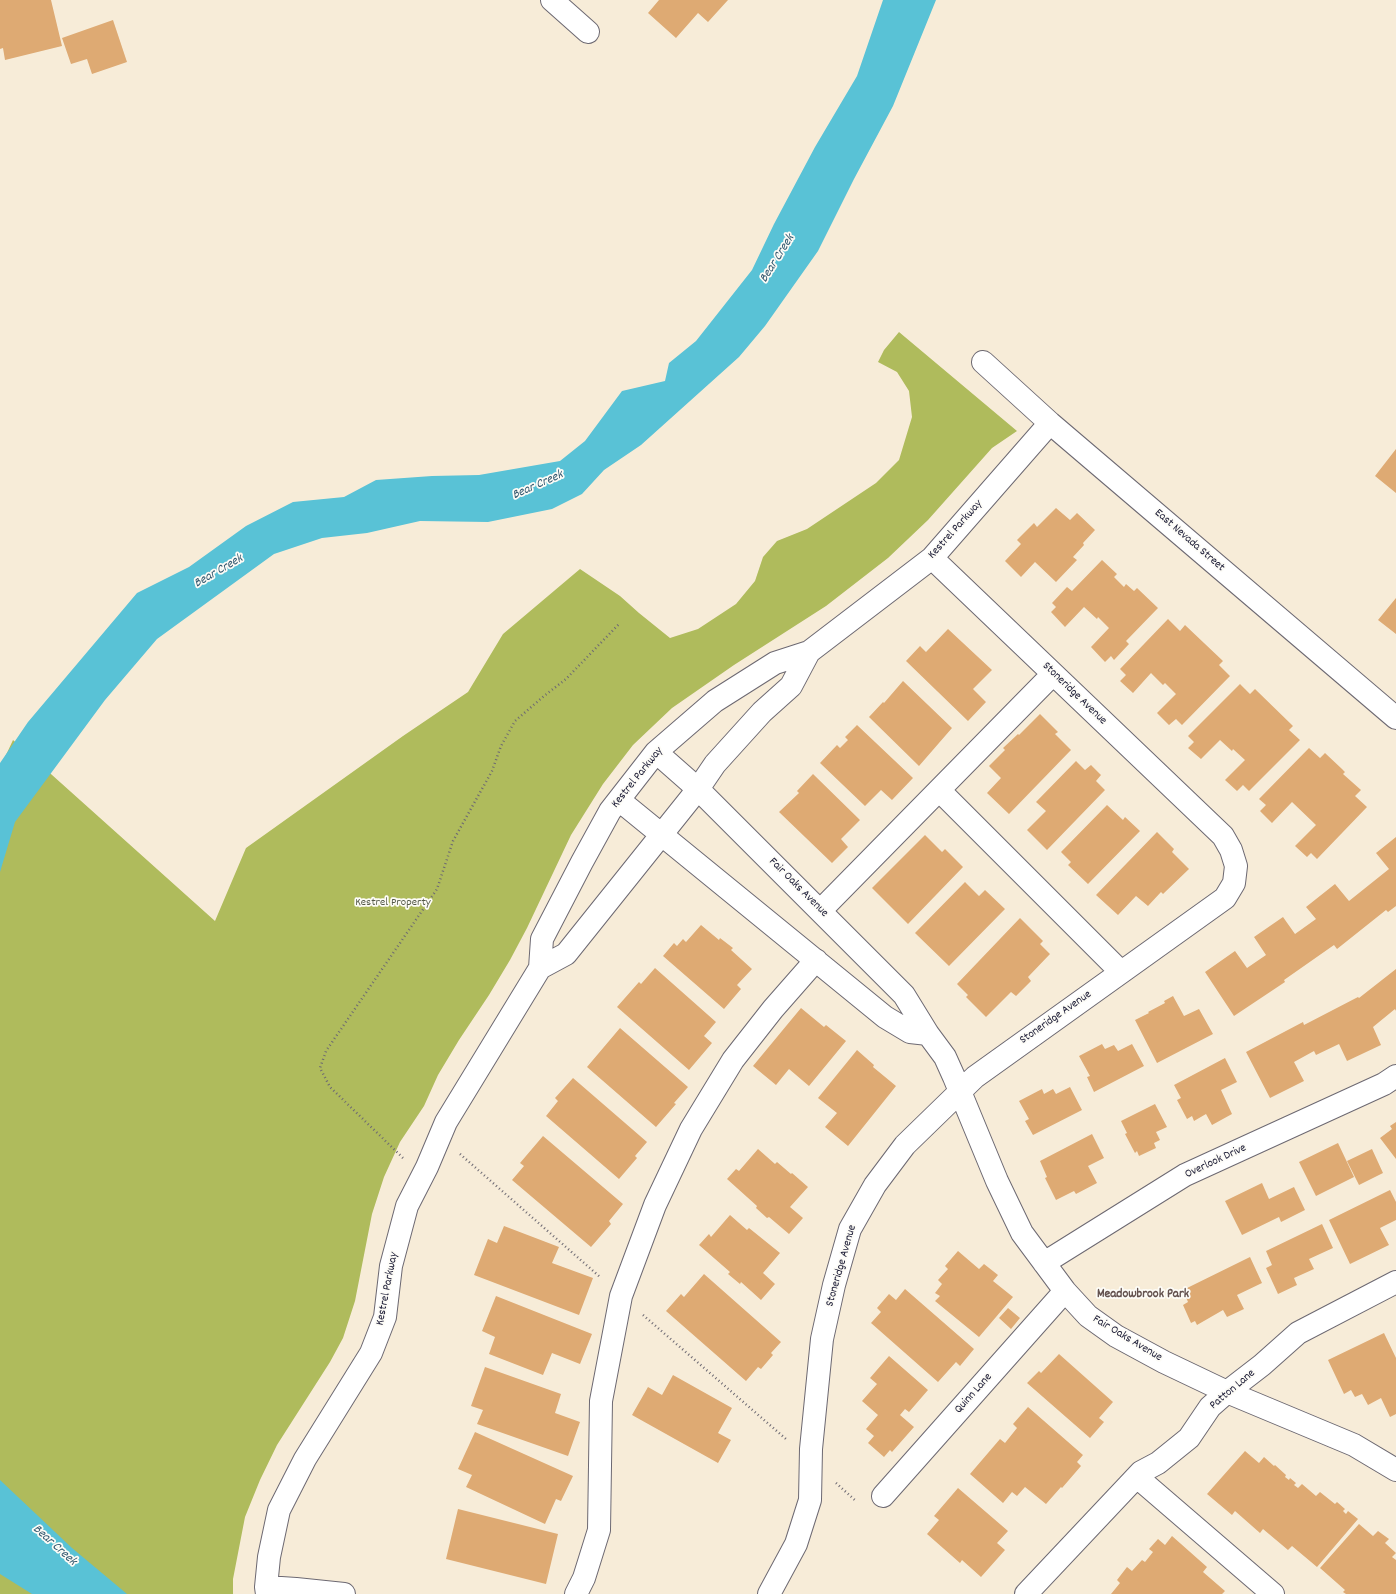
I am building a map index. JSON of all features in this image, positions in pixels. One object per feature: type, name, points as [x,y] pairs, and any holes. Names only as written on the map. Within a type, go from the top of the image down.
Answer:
[{"type":"street","points":[[552,0],[588,32]]},
{"type":"street","name":"East Nevada Street","points":[[982,362],[1396,718]]},
{"type":"street","name":"Kestrel Parkway","points":[[266,1591],[269,1556],[279,1510],[305,1459],[367,1360],[385,1317],[391,1266],[407,1206],[422,1177],[446,1122],[540,968],[542,939],[610,811],[656,752],[715,701],[775,663],[810,652],[932,558],[1050,422]]},
{"type":"street","name":"Stoneridge Avenue","points":[[769,1594],[796,1544],[810,1500],[811,1461],[822,1340],[834,1285],[850,1229],[875,1185],[905,1145],[960,1091],[992,1063],[1225,898],[1234,883],[1236,866],[1231,850],[1223,836],[932,558]]},
{"type":"street","name":"Kestrel Parkway","points":[[540,968],[566,954],[660,834],[698,789],[715,764],[762,712],[791,686],[810,652]]},
{"type":"street","points":[[820,911],[1053,674]]},
{"type":"street","name":"Fair Oaks Avenue","points":[[656,752],[698,789],[904,995],[928,1034],[945,1057],[997,1181],[1022,1232],[1065,1291],[1088,1316],[1116,1336],[1164,1362],[1227,1392],[1354,1446],[1396,1470]]},
{"type":"street","points":[[939,790],[1121,972]]},
{"type":"street","points":[[619,800],[885,1017],[910,1032],[928,1034]]},
{"type":"street","points":[[576,1594],[584,1578],[599,1530],[601,1401],[622,1296],[655,1205],[691,1129],[733,1060],[773,1009],[816,960]]},
{"type":"street","name":"Overlook Drive","points":[[1044,1263],[1185,1175],[1384,1084],[1396,1076]]},
{"type":"street","name":"Patton Lane","points":[[1026,1594],[1141,1472],[1158,1463],[1190,1438],[1210,1407],[1227,1392],[1262,1365],[1298,1333],[1396,1282]]},
{"type":"street","name":"Quinn Lane","points":[[883,1496],[1065,1291]]},
{"type":"street","points":[[1137,1477],[1273,1594]]},
{"type":"street","points":[[266,1591],[296,1589],[344,1594]]},
{"type":"path","points":[[422,1177],[330,1087],[320,1068],[326,1051],[437,889],[453,841],[492,771],[501,746],[515,721],[566,679],[618,624]]},
{"type":"path","points":[[440,1137],[861,1505]]},
{"type":"green space","name":"Kestrel Property","points":[[899,332],[1017,431],[992,448],[928,520],[888,558],[826,606],[734,665],[672,708],[633,745],[603,784],[571,835],[527,928],[510,960],[438,1075],[424,1106],[400,1142],[384,1177],[372,1214],[355,1301],[343,1338],[330,1362],[277,1445],[260,1480],[245,1517],[233,1579],[233,1594],[0,1594],[0,768],[13,740],[215,921],[246,848],[403,736],[468,692],[503,634],[580,569],[620,596],[670,638],[698,629],[736,604],[755,581],[763,557],[777,541],[807,529],[876,483],[899,460],[912,417],[909,391],[897,372],[878,362],[884,350]]},
{"type":"water","name":"Bear Creek","points":[[883,0],[936,0],[893,106],[818,251],[765,326],[739,357],[641,445],[604,470],[582,494],[552,509],[488,522],[420,521],[367,533],[322,538],[274,554],[157,639],[105,700],[15,822],[0,872],[0,763],[28,722],[137,593],[189,567],[246,526],[293,502],[344,497],[376,480],[432,476],[479,475],[560,461],[585,441],[622,391],[665,381],[669,363],[696,341],[752,270],[774,224],[815,147],[857,76]]},
{"type":"water","name":"Bear Creek","points":[[0,1480],[72,1548],[127,1594],[32,1594],[0,1574]]},
{"type":"building","points":[[0,0],[51,0],[62,46],[5,60],[3,48],[0,49]]},
{"type":"building","points":[[659,0],[728,0],[708,22],[698,13],[676,38],[648,13]]},
{"type":"building","points":[[113,20],[127,62],[92,74],[87,59],[71,64],[62,38]]},
{"type":"building","points":[[1396,449],[1396,493],[1375,476]]},
{"type":"building","points":[[1056,508],[1070,520],[1077,513],[1095,530],[1073,557],[1077,560],[1056,582],[1035,562],[1021,577],[1005,561],[1021,544],[1017,540],[1034,523],[1037,527]]},
{"type":"building","points":[[1102,560],[1117,574],[1114,577],[1124,587],[1126,584],[1134,591],[1137,588],[1158,608],[1126,641],[1129,644],[1114,660],[1111,656],[1105,662],[1091,647],[1109,628],[1098,617],[1097,619],[1084,607],[1065,627],[1051,612],[1056,607],[1052,603],[1067,587],[1072,591]]},
{"type":"building","points":[[1396,598],[1396,634],[1378,620]]},
{"type":"building","points":[[1168,619],[1180,631],[1185,625],[1223,661],[1219,665],[1230,676],[1182,725],[1176,719],[1169,725],[1157,713],[1176,694],[1165,683],[1163,685],[1151,673],[1133,693],[1120,681],[1126,675],[1120,669]]},
{"type":"building","points":[[948,629],[992,670],[973,689],[986,702],[968,721],[906,661],[920,646],[926,652]]},
{"type":"building","points":[[903,681],[952,728],[919,766],[869,717],[883,702],[884,703]]},
{"type":"building","points":[[1240,684],[1250,694],[1255,689],[1293,726],[1289,730],[1300,740],[1249,791],[1243,785],[1237,791],[1225,780],[1245,760],[1233,749],[1232,751],[1220,740],[1201,759],[1188,748],[1194,742],[1188,736]]},
{"type":"building","points":[[1040,714],[1058,732],[1055,734],[1071,750],[1009,814],[987,793],[1001,778],[989,766],[1005,750],[1003,748],[1018,734],[1019,735]]},
{"type":"building","points":[[857,725],[913,778],[892,800],[881,790],[865,806],[820,763],[837,745],[840,748],[848,740],[845,737]]},
{"type":"building","points":[[1309,748],[1320,758],[1325,753],[1345,772],[1343,774],[1361,790],[1355,796],[1367,807],[1317,859],[1311,853],[1307,857],[1295,846],[1316,825],[1292,802],[1272,823],[1260,811],[1266,805],[1259,799]]},
{"type":"building","points":[[1076,761],[1085,770],[1091,765],[1101,775],[1096,781],[1105,790],[1047,850],[1027,830],[1046,811],[1036,802]]},
{"type":"building","points":[[813,774],[860,820],[841,839],[848,847],[832,863],[779,812],[799,793],[797,791]]},
{"type":"building","points":[[1107,805],[1123,820],[1125,817],[1140,831],[1088,884],[1068,865],[1071,862],[1061,852]]},
{"type":"building","points":[[1157,832],[1174,849],[1172,852],[1189,869],[1163,894],[1161,892],[1148,906],[1136,896],[1118,915],[1096,895]]},
{"type":"building","points":[[925,835],[942,852],[945,849],[963,867],[908,924],[872,888]]},
{"type":"building","points":[[1396,837],[1396,906],[1388,912],[1386,910],[1337,949],[1334,945],[1284,980],[1285,982],[1234,1016],[1205,972],[1235,951],[1247,968],[1266,955],[1254,937],[1283,917],[1295,934],[1316,919],[1306,907],[1335,884],[1349,901],[1389,869],[1376,853]]},
{"type":"building","points":[[965,882],[979,896],[985,890],[1005,909],[949,966],[915,933]]},
{"type":"building","points":[[1020,918],[1043,941],[1040,944],[1050,954],[1028,977],[1031,981],[1016,996],[1011,992],[986,1017],[966,997],[968,995],[957,984]]},
{"type":"building","points":[[701,925],[719,940],[720,938],[733,948],[731,950],[752,969],[737,985],[741,989],[724,1009],[663,956],[674,943],[677,946],[683,939],[686,942]]},
{"type":"building","points":[[655,968],[716,1022],[704,1036],[712,1043],[689,1070],[617,1007],[639,982],[641,984]]},
{"type":"building","points":[[1396,969],[1396,1011],[1395,1009],[1373,1027],[1381,1045],[1347,1061],[1339,1044],[1316,1055],[1314,1051],[1294,1062],[1304,1081],[1270,1098],[1246,1052],[1303,1022],[1304,1025],[1358,997],[1359,998]]},
{"type":"building","points":[[1173,996],[1184,1016],[1199,1009],[1213,1034],[1157,1063],[1135,1020],[1165,1003],[1164,1001]]},
{"type":"building","points":[[801,1008],[824,1027],[826,1025],[846,1041],[809,1086],[789,1069],[776,1085],[753,1066]]},
{"type":"building","points":[[620,1028],[688,1087],[674,1103],[676,1104],[656,1127],[587,1067]]},
{"type":"building","points":[[1102,1044],[1105,1049],[1114,1045],[1118,1051],[1132,1044],[1144,1066],[1094,1092],[1087,1077],[1090,1076],[1079,1056]]},
{"type":"building","points":[[857,1050],[874,1065],[873,1067],[896,1086],[848,1146],[825,1127],[837,1113],[818,1098]]},
{"type":"building","points":[[1225,1058],[1237,1082],[1221,1090],[1232,1114],[1212,1125],[1206,1114],[1194,1121],[1192,1116],[1187,1119],[1177,1100],[1181,1098],[1174,1085]]},
{"type":"building","points":[[573,1078],[647,1142],[635,1156],[637,1158],[619,1179],[546,1116],[558,1101],[555,1098]]},
{"type":"building","points":[[1070,1087],[1082,1110],[1033,1135],[1025,1121],[1029,1119],[1019,1101],[1042,1089],[1044,1094],[1053,1089],[1056,1094]]},
{"type":"building","points":[[1155,1104],[1167,1127],[1156,1132],[1160,1140],[1154,1143],[1156,1148],[1139,1156],[1137,1151],[1135,1153],[1125,1134],[1127,1133],[1121,1121]]},
{"type":"building","points":[[1396,1122],[1396,1159],[1380,1138],[1392,1129],[1390,1126]]},
{"type":"building","points":[[1092,1134],[1104,1158],[1088,1166],[1097,1183],[1076,1194],[1074,1191],[1056,1200],[1045,1178],[1047,1177],[1040,1161]]},
{"type":"building","points":[[543,1136],[623,1204],[609,1221],[611,1224],[591,1247],[512,1180],[524,1166],[520,1163]]},
{"type":"building","points":[[1338,1143],[1354,1177],[1316,1196],[1299,1162]]},
{"type":"building","points":[[758,1149],[775,1164],[777,1162],[808,1187],[790,1207],[803,1218],[789,1234],[769,1217],[767,1218],[756,1208],[757,1206],[727,1179],[736,1169],[739,1171]]},
{"type":"building","points":[[1372,1149],[1383,1173],[1359,1185],[1347,1161]]},
{"type":"building","points":[[1262,1183],[1269,1199],[1294,1187],[1305,1210],[1281,1222],[1279,1217],[1242,1235],[1225,1201]]},
{"type":"building","points":[[1390,1190],[1396,1202],[1396,1220],[1380,1228],[1389,1245],[1350,1264],[1329,1220]]},
{"type":"building","points":[[730,1215],[747,1230],[749,1228],[780,1253],[763,1273],[775,1284],[761,1300],[741,1282],[740,1284],[728,1274],[730,1272],[699,1245],[709,1234],[711,1237]]},
{"type":"building","points":[[1322,1224],[1333,1248],[1309,1259],[1314,1269],[1294,1278],[1297,1285],[1278,1294],[1266,1268],[1272,1265],[1266,1251]]},
{"type":"building","points":[[504,1226],[559,1247],[552,1263],[593,1278],[579,1315],[474,1275],[488,1239],[497,1243]]},
{"type":"building","points":[[958,1251],[979,1269],[984,1264],[998,1275],[993,1281],[1013,1297],[979,1337],[935,1301],[940,1296],[935,1293],[942,1284],[938,1280],[948,1269],[945,1266]]},
{"type":"building","points":[[1250,1257],[1262,1283],[1237,1295],[1244,1309],[1227,1317],[1223,1310],[1197,1325],[1195,1321],[1191,1323],[1183,1305],[1188,1302],[1183,1290]]},
{"type":"building","points":[[704,1274],[781,1342],[771,1353],[773,1355],[761,1369],[758,1367],[746,1381],[666,1311],[681,1294],[684,1297]]},
{"type":"building","points":[[905,1289],[974,1349],[960,1366],[956,1362],[938,1382],[871,1323],[881,1312],[877,1308],[889,1294],[896,1300]]},
{"type":"building","points":[[496,1296],[592,1334],[580,1364],[552,1353],[543,1375],[489,1354],[495,1337],[482,1331]]},
{"type":"building","points":[[1008,1308],[1020,1318],[1011,1329],[999,1318]]},
{"type":"building","points":[[1384,1333],[1396,1358],[1396,1414],[1390,1417],[1381,1398],[1368,1405],[1362,1394],[1355,1397],[1351,1390],[1344,1394],[1328,1360]]},
{"type":"building","points":[[1059,1354],[1113,1402],[1099,1418],[1104,1422],[1090,1438],[1027,1383],[1039,1371],[1041,1373]]},
{"type":"building","points":[[889,1356],[928,1390],[909,1412],[905,1409],[900,1415],[914,1427],[892,1452],[890,1450],[884,1457],[868,1443],[874,1436],[866,1429],[878,1415],[862,1401],[877,1384],[870,1378]]},
{"type":"building","points":[[485,1367],[561,1394],[555,1413],[580,1422],[568,1456],[477,1424],[483,1410],[471,1406]]},
{"type":"building","points":[[673,1375],[732,1408],[718,1433],[731,1440],[718,1463],[632,1415],[648,1387],[662,1395]]},
{"type":"building","points":[[1028,1407],[1083,1455],[1077,1462],[1081,1466],[1046,1504],[1025,1487],[1017,1496],[1012,1492],[1003,1503],[970,1474],[1000,1439],[1005,1443],[1017,1428],[1013,1424]]},
{"type":"building","points":[[475,1432],[573,1476],[561,1501],[556,1499],[545,1524],[466,1487],[472,1475],[458,1469]]},
{"type":"building","points":[[1245,1451],[1259,1463],[1264,1457],[1286,1475],[1285,1477],[1289,1480],[1290,1478],[1296,1483],[1294,1485],[1298,1488],[1302,1484],[1316,1496],[1320,1492],[1335,1504],[1337,1502],[1345,1509],[1343,1511],[1346,1514],[1348,1511],[1358,1519],[1317,1567],[1292,1546],[1288,1550],[1263,1529],[1260,1533],[1235,1511],[1232,1515],[1207,1494]]},
{"type":"building","points":[[958,1488],[1008,1531],[997,1543],[1005,1550],[981,1577],[962,1560],[960,1563],[927,1534],[939,1520],[934,1516]]},
{"type":"building","points":[[458,1509],[558,1534],[546,1584],[446,1559]]},
{"type":"building","points":[[1359,1524],[1373,1536],[1378,1531],[1389,1539],[1385,1543],[1396,1553],[1392,1557],[1396,1560],[1396,1594],[1346,1594],[1343,1592],[1345,1590],[1320,1568]]},
{"type":"building","points":[[1172,1536],[1207,1567],[1203,1572],[1225,1591],[1222,1594],[1111,1594],[1120,1583],[1117,1580],[1127,1567],[1132,1571],[1142,1560],[1145,1562],[1153,1552],[1149,1549],[1158,1539],[1165,1545]]},
{"type":"district","name":"Meadowbrook Park","points":[[1143,1295]]}]
